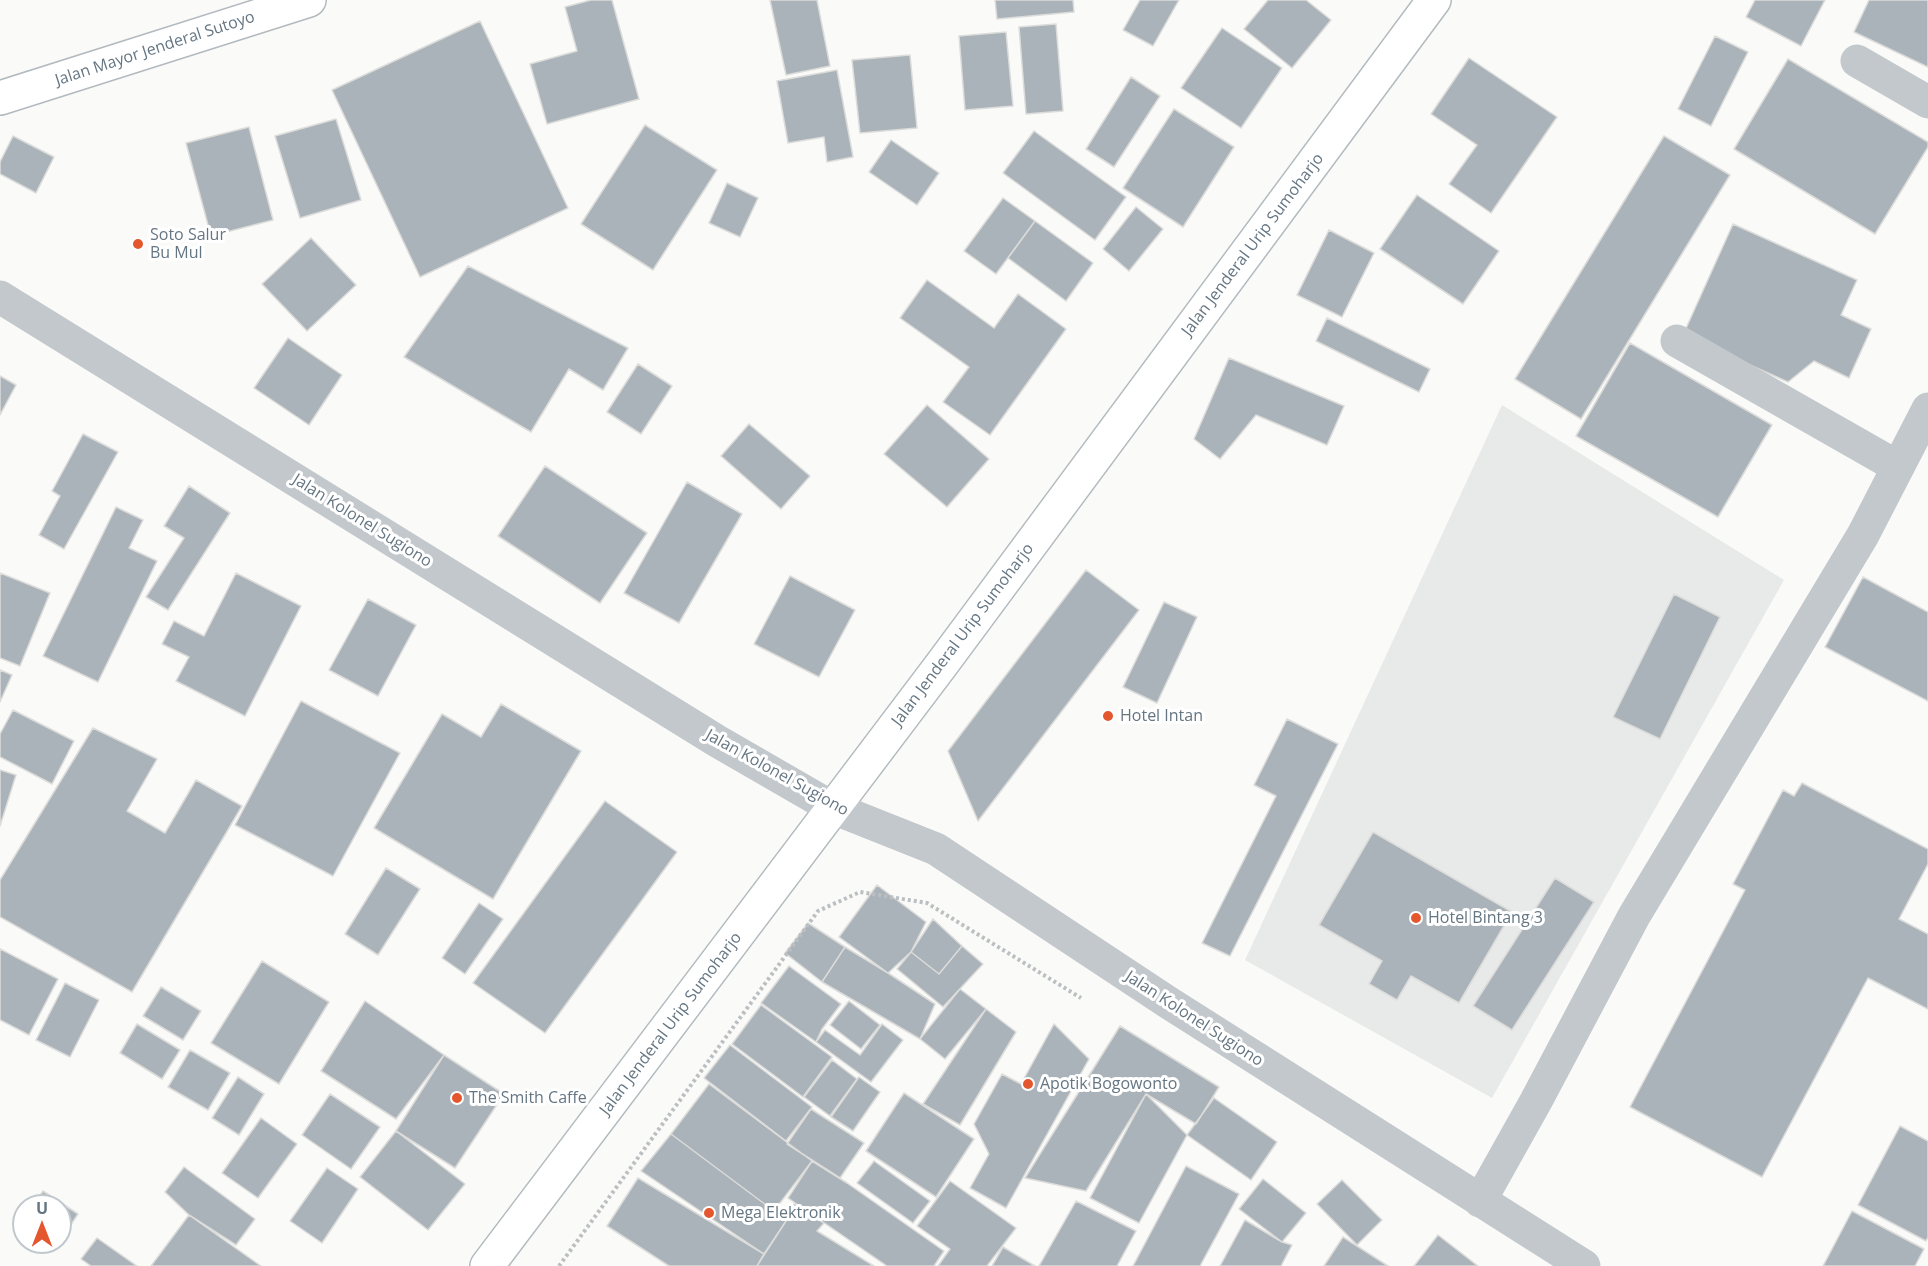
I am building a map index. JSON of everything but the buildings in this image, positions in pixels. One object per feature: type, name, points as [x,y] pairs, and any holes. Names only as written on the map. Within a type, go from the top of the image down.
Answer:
[{"type":"main road","name":"Jalan Mayor Jenderal Sutoyo","points":[[0,98],[309,0]]},
{"type":"main road","name":"Jalan Jenderal Urip Sumoharjo","points":[[487,1266],[762,904],[1434,0]]},
{"type":"street","points":[[1857,61],[1928,102]]},
{"type":"street","name":"Jalan Kolonel Sugiono","points":[[0,297],[707,734],[833,808],[936,849],[1169,1003],[1584,1266]]},
{"type":"street","points":[[1677,341],[1898,467]]},
{"type":"street","points":[[1480,1202],[1634,916],[1863,535],[1928,409]]},
{"type":"path","points":[[559,1266],[818,911],[860,892]]},
{"type":"shaded area","name":"Hotel Bintang 3","points":[[1502,405],[1784,580],[1492,1098],[1245,960]]},
{"type":"place","name":"Soto Salur Bu Mul","points":[[138,244]]},
{"type":"place","name":"Hotel Intan","points":[[1108,716]]},
{"type":"place","name":"Hotel Bintang 3","points":[[1416,918]]},
{"type":"place","name":"Apotik Bogowonto","points":[[1028,1084]]},
{"type":"place","name":"The Smith Caffe","points":[[457,1098]]},
{"type":"place","name":"Mega Elektronik","points":[[709,1213]]}]
